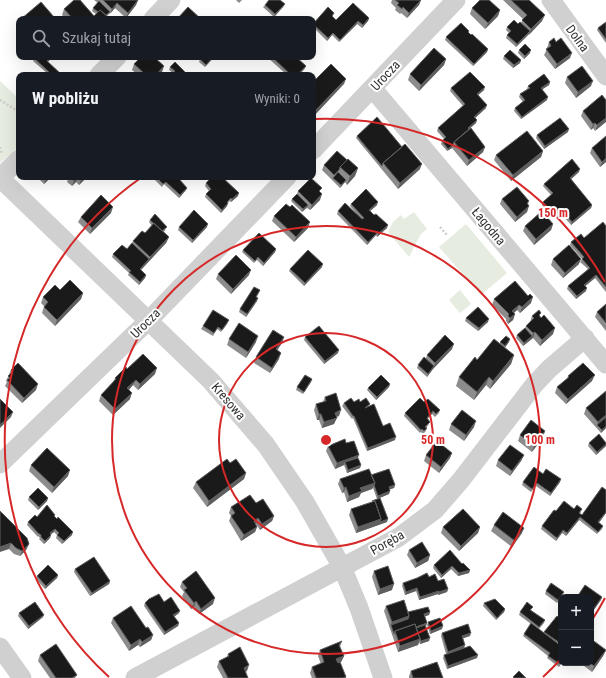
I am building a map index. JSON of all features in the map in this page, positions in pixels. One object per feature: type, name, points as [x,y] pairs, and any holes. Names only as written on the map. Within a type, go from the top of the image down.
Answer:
[{"type":"street","points":[[156,16],[172,0]]},
{"type":"street","name":"Urocza","points":[[316,147],[456,0]]},
{"type":"street","name":"Dolna","points":[[551,0],[606,76]]},
{"type":"street","points":[[102,72],[113,60]]},
{"type":"street","name":"Łagodna","points":[[372,88],[606,364]]},
{"type":"street","points":[[0,178],[16,162]]},
{"type":"street","name":"Kresowa","points":[[0,178],[211,381],[266,445],[305,502],[342,567],[359,608],[383,678]]},
{"type":"street","name":"Urocza","points":[[0,464],[149,320],[284,180]]},
{"type":"street","name":"Poręba","points":[[135,678],[399,537],[435,510],[461,480],[534,385],[549,369],[585,338]]},
{"type":"street","points":[[0,647],[22,678]]},
{"type":"path","points":[[0,100],[16,110]]},
{"type":"path","points":[[440,227],[448,236]]},
{"type":"shaded area","points":[[0,81],[16,96],[16,149],[0,163]]},
{"type":"shaded area","points":[[414,212],[427,229],[421,234],[409,257],[388,232],[393,222],[401,215],[404,219]]},
{"type":"shaded area","points":[[466,224],[507,273],[481,295],[439,247]]},
{"type":"shaded area","points":[[460,290],[471,304],[460,313],[449,300]]},
{"type":"building","points":[[74,0],[80,0],[94,16],[70,16],[64,9]]},
{"type":"building","points":[[103,0],[138,0],[128,13],[117,3],[112,9]]},
{"type":"building","points":[[269,0],[280,0],[285,4],[275,14],[265,5]]},
{"type":"building","points":[[395,0],[421,0],[409,13],[403,7],[402,9],[397,5],[399,3]]},
{"type":"building","points":[[480,0],[489,0],[500,10],[488,23],[472,8]]},
{"type":"building","points":[[511,0],[529,0],[545,15],[531,29],[522,20],[527,15]]},
{"type":"building","points":[[99,1],[110,12],[106,15],[100,10],[98,12],[93,8]]},
{"type":"building","points":[[41,2],[53,16],[25,16]]},
{"type":"building","points":[[353,3],[369,18],[363,25],[358,21],[340,40],[333,33],[328,38],[316,27],[316,21],[328,7],[334,13],[332,16],[336,20]]},
{"type":"building","points":[[188,7],[198,16],[180,16]]},
{"type":"building","points":[[100,10],[107,16],[94,16]]},
{"type":"building","points":[[514,20],[518,24],[520,22],[530,31],[517,44],[507,35],[511,31],[507,27]]},
{"type":"building","points":[[606,22],[606,39],[598,28]]},
{"type":"building","points":[[461,23],[471,35],[472,34],[488,49],[474,64],[446,37]]},
{"type":"building","points":[[554,38],[556,42],[561,38],[572,53],[557,64],[546,49],[551,46],[549,42]]},
{"type":"building","points":[[525,44],[531,50],[525,56],[519,50]]},
{"type":"building","points":[[434,48],[446,59],[421,85],[410,74]]},
{"type":"building","points":[[510,50],[521,60],[514,65],[504,56]]},
{"type":"building","points":[[36,60],[48,60],[47,61],[59,72],[49,72]]},
{"type":"building","points":[[138,60],[157,60],[164,66],[159,72],[143,72],[134,64]]},
{"type":"building","points":[[201,60],[210,60],[206,65]]},
{"type":"building","points":[[275,60],[299,60],[306,66],[300,72],[288,72]]},
{"type":"building","points":[[175,62],[185,72],[174,72],[175,71],[170,67]]},
{"type":"building","points":[[331,64],[346,79],[316,110],[316,79]]},
{"type":"building","points":[[582,66],[593,81],[578,92],[567,77]]},
{"type":"building","points":[[470,72],[485,87],[477,94],[487,105],[474,117],[477,120],[448,149],[442,141],[446,137],[438,128],[465,104],[451,88]]},
{"type":"building","points":[[544,74],[550,82],[541,88],[548,97],[522,117],[515,108],[525,100],[520,94],[530,88],[528,86]]},
{"type":"building","points":[[602,95],[606,100],[606,118],[597,125],[595,123],[593,124],[583,111]]},
{"type":"building","points":[[377,117],[402,147],[383,163],[382,166],[357,136]]},
{"type":"building","points":[[560,118],[569,129],[545,146],[537,135]]},
{"type":"building","points":[[471,128],[485,147],[469,160],[454,142]]},
{"type":"building","points":[[527,131],[543,151],[513,175],[496,155]]},
{"type":"building","points":[[606,136],[606,158],[602,162],[592,148]]},
{"type":"building","points":[[405,144],[422,164],[400,183],[383,163]]},
{"type":"building","points":[[337,151],[347,160],[334,175],[324,165]]},
{"type":"building","points":[[348,159],[358,168],[350,176],[340,167]]},
{"type":"building","points":[[572,159],[580,169],[570,178],[592,205],[572,222],[566,215],[552,213],[543,202],[553,193],[544,184]]},
{"type":"building","points":[[338,172],[346,180],[341,185],[333,178]]},
{"type":"building","points":[[159,180],[180,180],[187,188],[180,195],[166,182],[163,184]]},
{"type":"building","points":[[209,180],[225,180],[239,193],[227,202],[228,203],[222,210],[206,194],[211,189],[206,183]]},
{"type":"building","points":[[309,180],[313,180],[322,188],[319,191],[322,194],[312,205],[298,191]]},
{"type":"building","points":[[517,187],[529,201],[527,203],[529,206],[517,217],[502,199]]},
{"type":"building","points":[[366,189],[378,202],[369,210],[388,225],[368,242],[338,211],[345,203],[362,219],[364,218],[351,204]]},
{"type":"building","points":[[297,194],[308,205],[303,209],[292,199]]},
{"type":"building","points":[[101,195],[113,207],[92,228],[81,217]]},
{"type":"building","points":[[286,204],[290,207],[292,205],[310,222],[296,237],[274,216]]},
{"type":"building","points":[[194,210],[208,224],[193,240],[179,227]]},
{"type":"building","points":[[542,211],[553,224],[536,239],[525,226]]},
{"type":"building","points":[[155,214],[167,227],[162,231],[150,220]]},
{"type":"building","points":[[603,222],[606,226],[606,287],[596,275],[584,285],[587,288],[577,296],[568,286],[590,268],[582,259],[584,257],[571,242],[581,234],[584,238]]},
{"type":"building","points":[[154,223],[169,237],[150,257],[133,241],[142,231],[145,233]]},
{"type":"building","points":[[259,233],[276,249],[264,263],[258,257],[255,261],[243,250]]},
{"type":"building","points":[[132,243],[149,259],[140,269],[146,275],[140,282],[113,254],[122,245],[127,249]]},
{"type":"building","points":[[569,245],[581,259],[565,273],[553,259]]},
{"type":"building","points":[[308,250],[323,264],[305,283],[290,269]]},
{"type":"building","points":[[236,255],[251,270],[233,289],[218,274]]},
{"type":"building","points":[[70,280],[83,293],[57,320],[44,307],[48,302],[43,297],[55,285],[60,290]]},
{"type":"building","points":[[515,281],[528,296],[530,294],[533,297],[522,307],[519,305],[512,311],[515,314],[510,318],[508,316],[509,314],[494,299]]},
{"type":"building","points":[[254,287],[260,290],[256,297],[258,298],[247,314],[240,309]]},
{"type":"building","points":[[606,304],[606,323],[597,312]]},
{"type":"building","points":[[478,307],[489,319],[479,328],[466,318]]},
{"type":"building","points":[[213,310],[229,320],[222,330],[218,327],[214,333],[203,326]]},
{"type":"building","points":[[539,310],[541,313],[539,315],[541,318],[544,315],[555,328],[542,340],[535,332],[533,333],[526,326],[534,318],[532,316]]},
{"type":"building","points":[[239,323],[258,336],[248,352],[229,339]]},
{"type":"building","points":[[319,326],[339,350],[325,361],[305,337]]},
{"type":"building","points":[[525,328],[532,336],[524,343],[517,335]]},
{"type":"building","points":[[273,330],[284,337],[276,349],[281,353],[272,368],[256,357]]},
{"type":"building","points":[[445,335],[454,344],[435,363],[427,355]]},
{"type":"building","points":[[506,336],[510,339],[505,346],[500,342]]},
{"type":"building","points":[[494,339],[514,355],[493,381],[489,377],[477,392],[459,377],[475,357],[477,360]]},
{"type":"building","points":[[143,354],[157,368],[140,384],[136,380],[127,388],[132,393],[115,409],[101,395],[126,367],[127,369]]},
{"type":"building","points":[[424,357],[434,366],[428,374],[418,365]]},
{"type":"building","points":[[18,363],[38,384],[24,398],[7,380],[10,378],[8,376],[12,372],[11,370]]},
{"type":"building","points":[[583,363],[595,375],[568,399],[557,387]]},
{"type":"building","points":[[305,375],[312,379],[304,392],[297,387]]},
{"type":"building","points":[[381,375],[390,384],[377,397],[368,388]]},
{"type":"building","points":[[606,391],[606,415],[598,422],[586,408]]},
{"type":"building","points":[[336,393],[341,410],[335,413],[337,418],[324,422],[321,414],[319,414],[316,404],[326,401],[325,397]]},
{"type":"building","points":[[351,398],[354,402],[359,399],[360,402],[366,398],[370,404],[365,408],[374,404],[383,426],[390,423],[396,437],[368,448],[354,416],[344,403]]},
{"type":"building","points":[[420,398],[424,402],[428,399],[440,410],[436,414],[433,411],[427,418],[430,422],[425,427],[427,428],[424,431],[422,429],[421,430],[405,413]]},
{"type":"building","points":[[0,399],[13,412],[0,425]]},
{"type":"building","points":[[462,410],[476,421],[466,435],[451,424]]},
{"type":"building","points":[[606,417],[606,426],[602,430],[597,425]]},
{"type":"building","points":[[531,420],[545,431],[534,446],[520,435]]},
{"type":"building","points":[[599,434],[606,444],[597,452],[589,443]]},
{"type":"building","points":[[345,439],[346,443],[354,441],[359,455],[337,463],[328,446]]},
{"type":"building","points":[[437,441],[452,453],[441,467],[426,455]]},
{"type":"building","points":[[510,445],[524,455],[512,471],[498,460]]},
{"type":"building","points":[[47,448],[70,470],[54,487],[31,465]]},
{"type":"building","points":[[358,458],[361,465],[348,470],[345,462]]},
{"type":"building","points":[[227,459],[230,463],[236,459],[246,473],[209,501],[196,482]]},
{"type":"building","points":[[534,467],[543,474],[546,469],[561,479],[551,493],[537,483],[532,489],[523,482]]},
{"type":"building","points":[[369,469],[375,483],[360,488],[362,491],[349,496],[346,487],[344,488],[340,479]]},
{"type":"building","points":[[389,469],[395,485],[389,487],[390,491],[378,496],[374,485],[375,483],[371,475]]},
{"type":"building","points":[[602,487],[606,490],[606,512],[598,522],[603,526],[598,532],[580,517],[567,533],[563,530],[557,538],[542,526],[554,510],[556,511],[564,501],[574,509],[577,505],[582,509],[579,513],[582,515]]},
{"type":"building","points":[[38,488],[48,498],[39,507],[29,497]]},
{"type":"building","points":[[250,495],[256,503],[263,499],[274,516],[262,524],[258,518],[254,521],[257,527],[244,535],[231,516],[235,513],[231,507]]},
{"type":"building","points":[[380,498],[388,519],[380,522],[381,519],[375,501],[372,501]]},
{"type":"building","points":[[375,501],[381,519],[358,527],[351,509]]},
{"type":"building","points":[[47,505],[55,515],[54,516],[57,519],[58,517],[73,532],[64,541],[57,535],[59,533],[55,529],[50,533],[51,535],[45,541],[28,522],[35,515],[37,517]]},
{"type":"building","points":[[463,509],[480,527],[461,546],[443,527]]},
{"type":"building","points":[[0,511],[27,538],[29,544],[22,551],[11,543],[0,547]]},
{"type":"building","points":[[503,512],[524,528],[515,541],[494,525]]},
{"type":"building","points":[[422,542],[430,555],[417,563],[409,550]]},
{"type":"building","points":[[450,550],[462,564],[463,563],[470,570],[459,573],[452,566],[442,575],[434,565]]},
{"type":"building","points":[[94,557],[110,581],[92,593],[75,569]]},
{"type":"building","points":[[48,565],[58,575],[46,586],[37,576]]},
{"type":"building","points":[[388,566],[394,584],[380,589],[374,571]]},
{"type":"building","points":[[196,571],[215,598],[201,609],[196,601],[194,603],[184,590],[187,588],[182,582]]},
{"type":"building","points":[[427,573],[429,577],[435,574],[438,581],[444,579],[448,589],[420,597],[417,588],[406,592],[403,583]]},
{"type":"building","points":[[551,583],[564,592],[562,594],[558,594],[558,600],[546,591]]},
{"type":"building","points":[[585,585],[602,597],[594,609],[594,594],[579,594]]},
{"type":"building","points":[[159,594],[164,602],[171,597],[180,611],[173,615],[179,623],[165,632],[145,603],[149,599]]},
{"type":"building","points":[[495,599],[505,609],[497,618],[484,603]]},
{"type":"building","points":[[404,600],[409,616],[392,622],[386,606]]},
{"type":"building","points":[[35,602],[44,615],[29,626],[19,613]]},
{"type":"building","points":[[527,602],[533,607],[530,610],[545,620],[539,627],[520,612]]},
{"type":"building","points":[[131,606],[146,628],[148,627],[153,635],[142,642],[140,639],[131,645],[113,618]]},
{"type":"building","points":[[428,607],[430,612],[424,614],[427,623],[416,627],[415,624],[395,631],[394,634],[391,625],[408,619],[408,612]]},
{"type":"building","points":[[557,616],[558,642],[544,632]]},
{"type":"building","points":[[440,618],[443,626],[431,631],[428,622]]},
{"type":"building","points":[[531,623],[558,644],[558,663],[548,656],[550,653],[524,634]]},
{"type":"building","points":[[415,624],[420,639],[400,646],[395,631]]},
{"type":"building","points":[[468,624],[471,633],[462,636],[465,645],[448,652],[442,633]]},
{"type":"building","points":[[425,625],[430,638],[421,641],[416,628]]},
{"type":"building","points":[[342,641],[339,645],[344,656],[336,659],[338,663],[340,662],[346,677],[316,678],[312,667],[324,662],[320,650]]},
{"type":"building","points":[[594,641],[606,650],[594,666]]},
{"type":"building","points":[[56,644],[77,675],[72,678],[56,678],[40,655]]},
{"type":"building","points":[[470,646],[478,655],[448,666],[444,655]]},
{"type":"building","points":[[240,647],[249,665],[244,668],[248,678],[228,678],[219,661],[229,656],[228,654]]},
{"type":"building","points":[[437,662],[443,678],[413,678],[411,671]]},
{"type":"building","points":[[519,671],[526,678],[513,677]]}]
